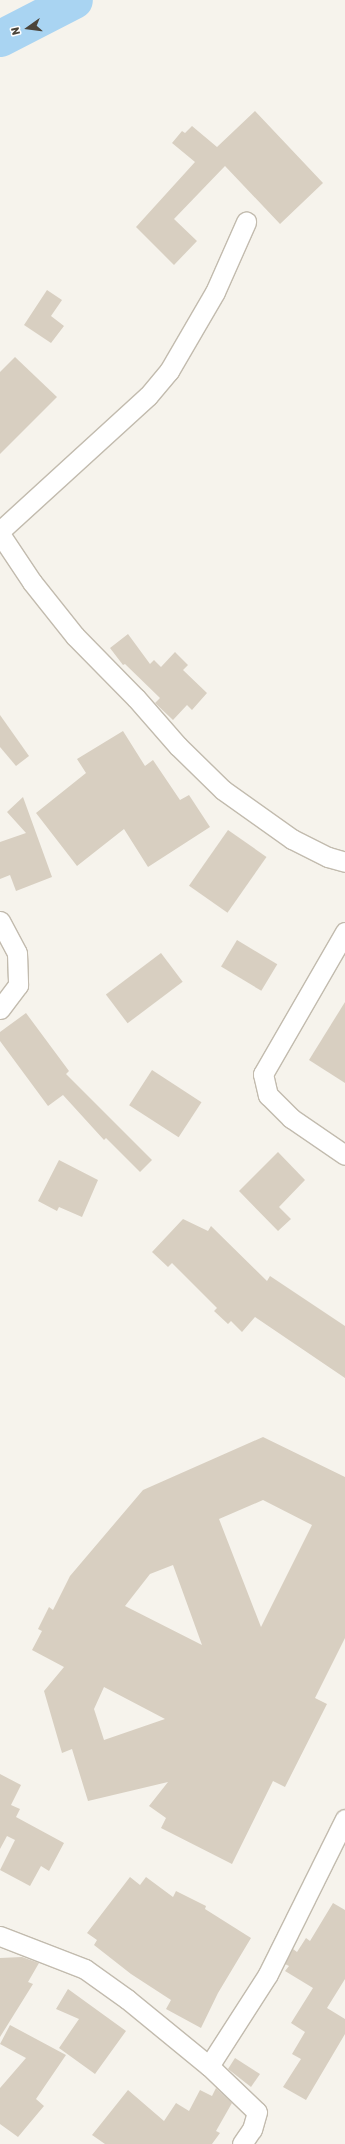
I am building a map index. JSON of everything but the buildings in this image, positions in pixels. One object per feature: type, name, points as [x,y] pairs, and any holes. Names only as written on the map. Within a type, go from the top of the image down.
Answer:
[{"type":"street","points":[[0,531],[148,396],[169,371],[215,292],[246,222]]},
{"type":"street","points":[[0,534],[32,582],[75,636],[136,698],[178,746],[223,790],[292,839],[328,857],[345,862]]},
{"type":"street","points":[[0,921],[17,953],[18,985],[0,1009]]},
{"type":"street","points":[[345,932],[263,1074],[268,1095],[291,1118],[345,1155]]},
{"type":"street","points":[[209,2066],[268,1974],[345,1819]]},
{"type":"street","points":[[0,1936],[86,1969],[127,1999],[209,2066],[257,2112],[252,2129],[242,2144]]},
{"type":"waterway","points":[[0,38],[74,0]]}]
